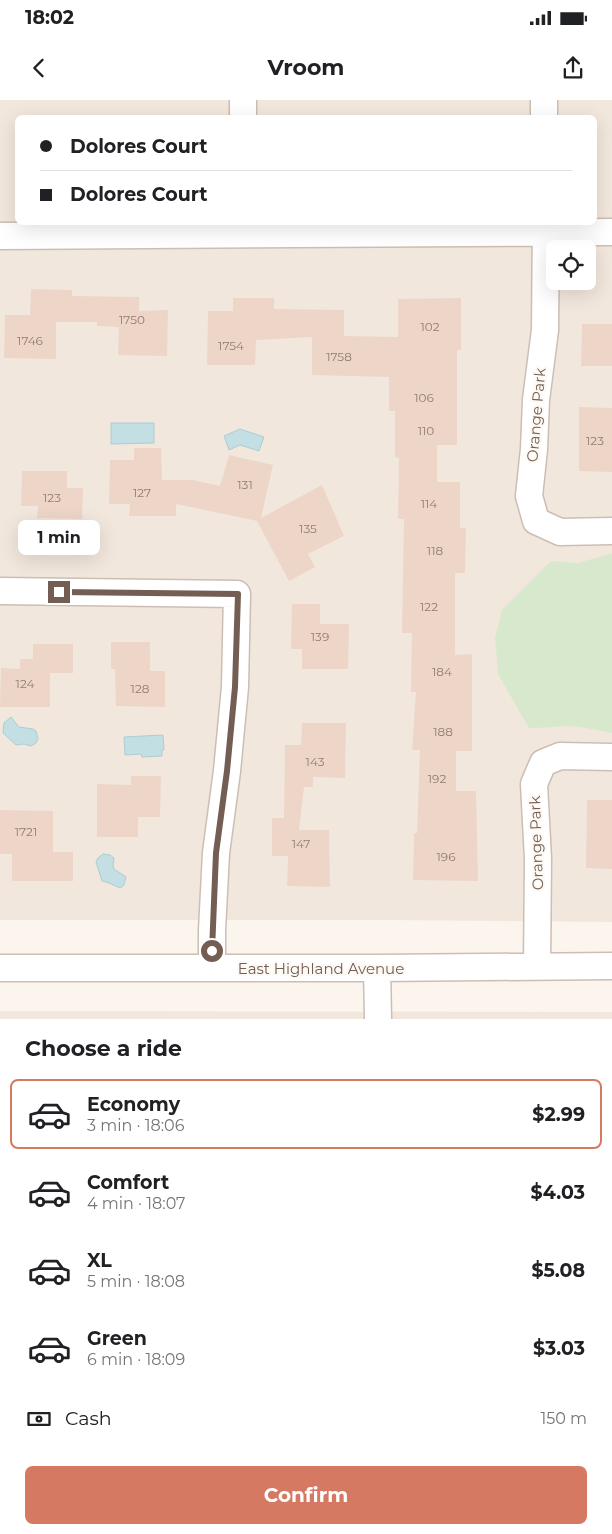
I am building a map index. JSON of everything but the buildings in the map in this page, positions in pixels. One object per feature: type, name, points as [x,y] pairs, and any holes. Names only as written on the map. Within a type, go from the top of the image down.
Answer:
[{"type":"street","points":[[243,100],[243,115]]},
{"type":"street","points":[[544,100],[544,115]]},
{"type":"street","points":[[0,236],[243,228],[546,227],[612,232]]},
{"type":"street","name":"Orange Park","points":[[546,227],[545,330],[536,400],[534,449],[528,496],[536,521],[560,532],[612,532]]},
{"type":"street","points":[[0,591],[238,594],[235,687],[227,771],[216,853],[212,968]]},
{"type":"street","name":"Orange Park","points":[[537,966],[538,859],[534,784],[543,764],[560,756],[612,757]]},
{"type":"street","name":"East Highland Avenue","points":[[0,968],[612,966]]},
{"type":"street","points":[[377,968],[378,1019]]},
{"type":"shaded area","points":[[0,100],[612,100],[612,922],[0,920]]},
{"type":"shaded area","points":[[0,1011],[612,1012],[612,1019],[0,1019]]},
{"type":"green space","points":[[612,554],[612,733],[571,726],[529,728],[498,674],[495,637],[502,610],[551,561],[578,563]]},
{"type":"water","points":[[111,423],[154,423],[154,443],[111,444]]},
{"type":"water","points":[[240,429],[264,437],[259,451],[240,445],[229,450],[224,436]]},
{"type":"water","points":[[11,717],[19,727],[36,731],[38,739],[36,743],[31,746],[24,744],[16,745],[3,733],[4,723]]},
{"type":"water","points":[[163,735],[164,750],[162,750],[162,756],[142,757],[141,754],[125,755],[124,737]]},
{"type":"water","points":[[103,854],[114,858],[114,869],[126,877],[124,885],[120,888],[102,881],[96,862]]},
{"type":"route","points":[[59,592],[238,594],[235,687],[227,771],[216,853],[212,951]]}]
